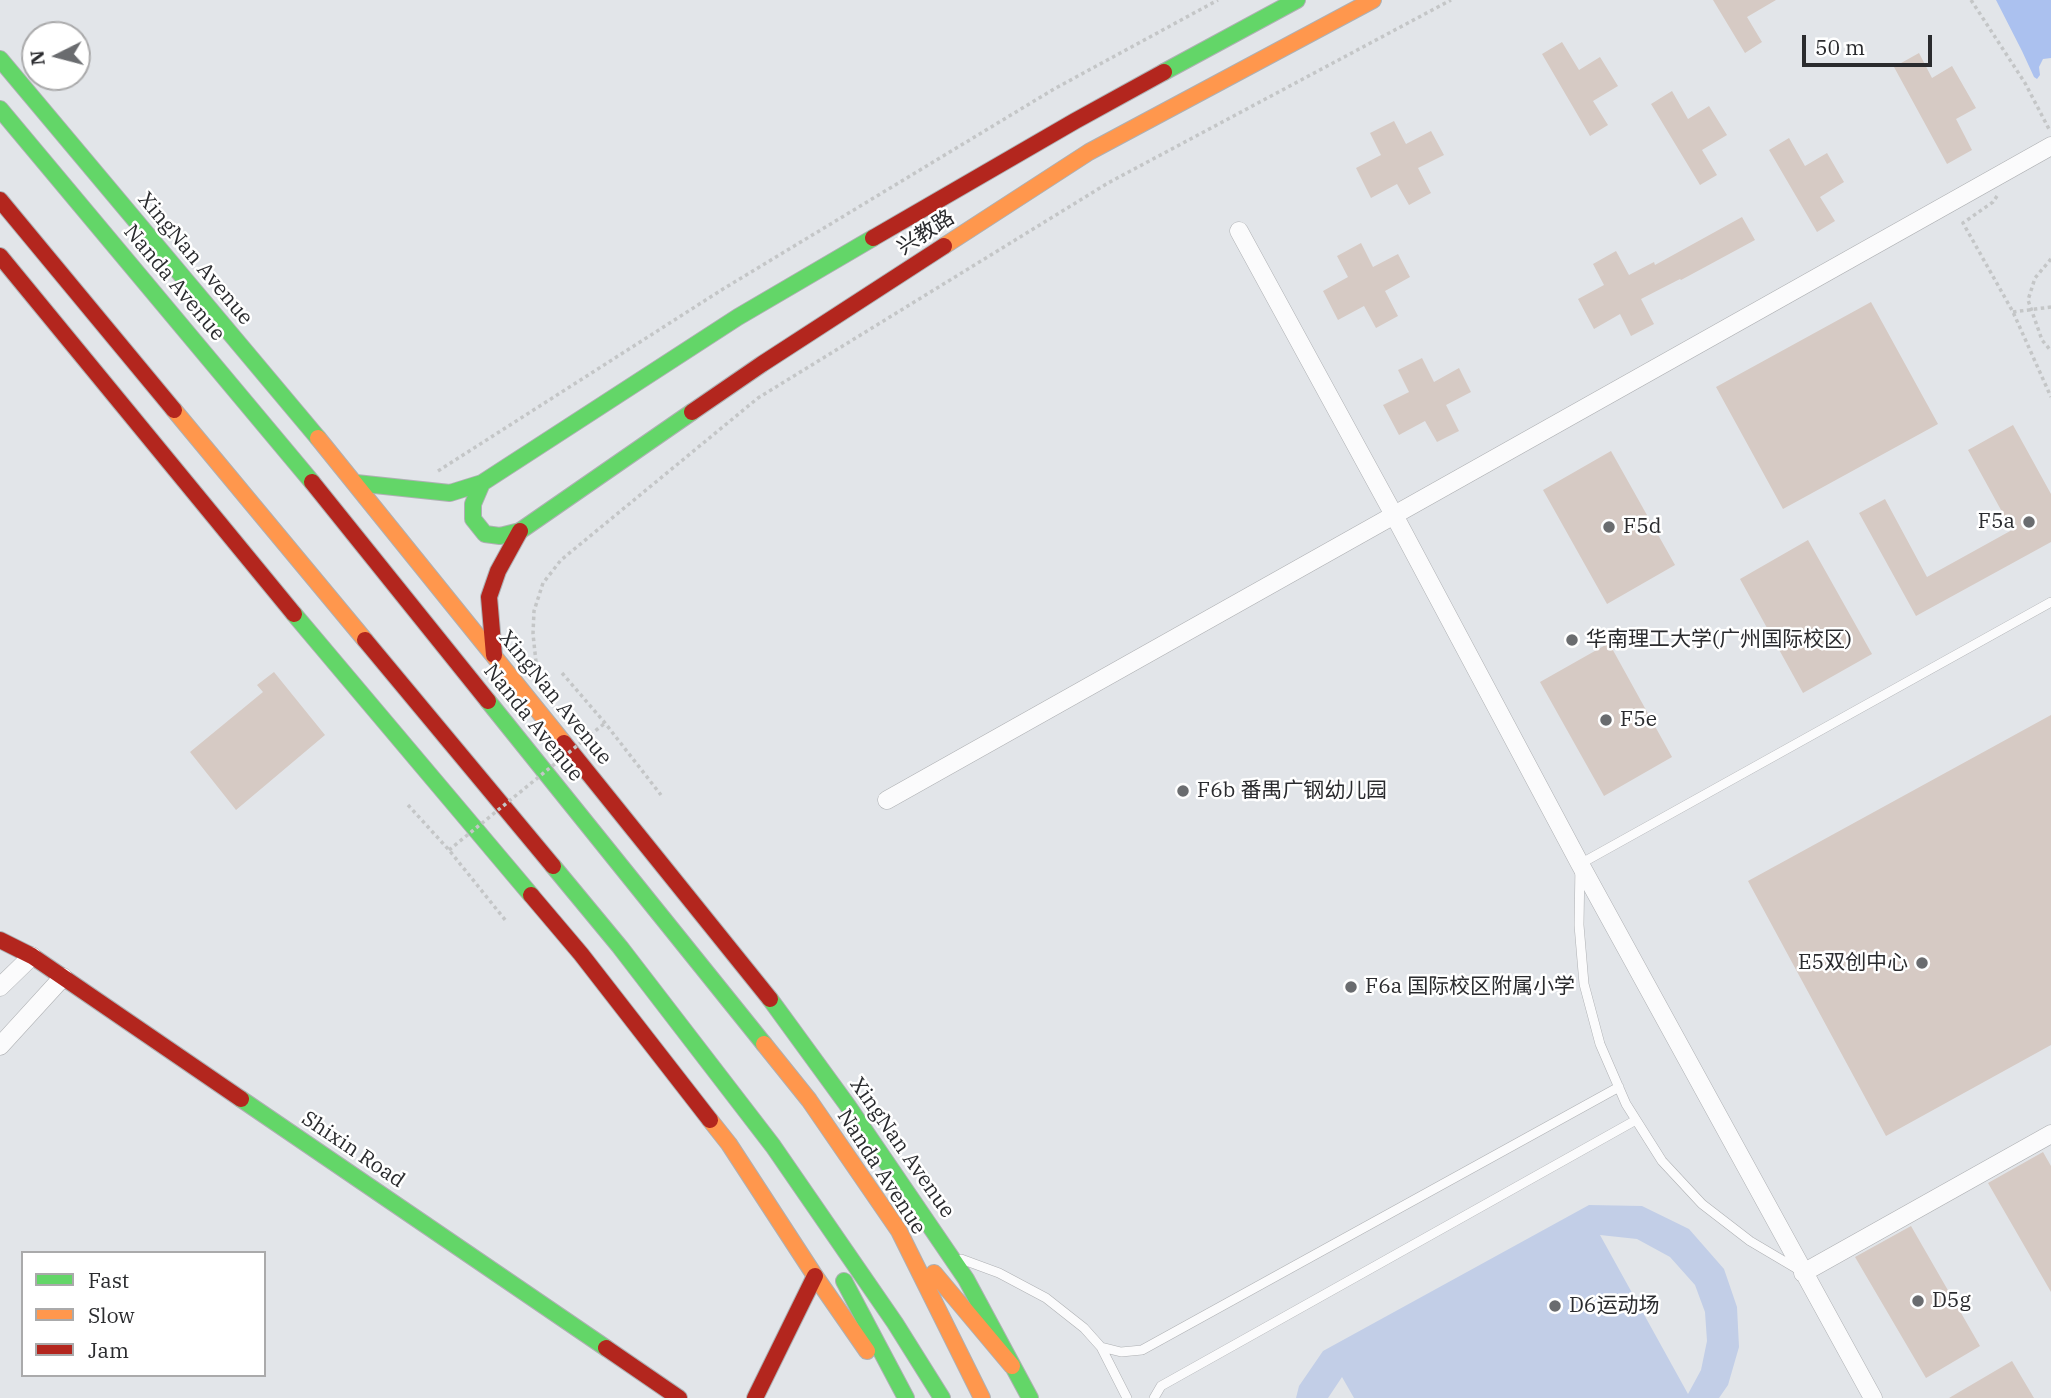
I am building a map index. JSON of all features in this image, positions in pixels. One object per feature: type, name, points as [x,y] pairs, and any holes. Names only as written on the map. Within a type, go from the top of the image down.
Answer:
[{"type":"main road","name":"兴教路","points":[[356,483],[450,493],[482,483],[738,317],[1075,121],[1297,0]]},
{"type":"main road","name":"兴教路","points":[[520,531],[762,364],[1089,152],[1373,0]]},
{"type":"main road","name":"XingNan Avenue","points":[[0,59],[356,483],[770,1000],[848,1106],[949,1255],[978,1300],[1030,1398]]},
{"type":"main road","name":"Nanda Avenue","points":[[0,109],[296,462],[809,1100],[899,1231],[982,1398]]},
{"type":"main road","points":[[0,200],[620,947],[773,1146],[895,1323],[942,1398]]},
{"type":"main road","points":[[0,256],[303,625],[581,954],[729,1144],[897,1398]]},
{"type":"main road","points":[[482,483],[473,504],[473,519],[485,534],[500,536],[520,531]]},
{"type":"main road","points":[[494,655],[489,597],[498,571],[520,531]]},
{"type":"main road","name":"Shixin Road","points":[[0,940],[32,956],[679,1398]]},
{"type":"main road","points":[[773,1146],[906,1398]]},
{"type":"main road","points":[[899,1231],[1012,1366]]},
{"type":"main road","points":[[755,1398],[814,1276]]},
{"type":"street","points":[[887,800],[2051,146]]},
{"type":"street","points":[[1239,231],[1394,514],[1580,864],[1873,1398]]},
{"type":"street","points":[[0,987],[32,956]]},
{"type":"street","points":[[0,1046],[63,977]]},
{"type":"street","points":[[1803,1273],[2051,1135]]},
{"type":"lane","points":[[1803,1273],[1749,1241],[1702,1203],[1662,1161],[1626,1104],[1600,1044],[1584,984],[1579,925],[1580,864],[2051,602]]},
{"type":"lane","points":[[1101,1347],[1121,1352],[1142,1350],[1619,1087]]},
{"type":"lane","points":[[1154,1398],[1161,1386],[1636,1120]]},
{"type":"lane","points":[[949,1255],[999,1273],[1046,1298],[1084,1328],[1101,1347],[1127,1398]]},
{"type":"path","points":[[409,490],[758,268],[1054,89],[1218,0]]},
{"type":"path","points":[[536,663],[534,611],[543,583],[561,560],[758,398],[1108,183],[1451,0]]},
{"type":"path","points":[[1971,0],[2025,82],[2051,133]]},
{"type":"path","points":[[1963,223],[2013,312],[2051,397]]},
{"type":"path","points":[[2051,259],[2035,278],[2028,300],[2042,340],[2051,351]]},
{"type":"path","points":[[2013,312],[2051,307]]},
{"type":"path","points":[[562,673],[606,723],[661,795]]},
{"type":"path","points":[[449,850],[606,723]]},
{"type":"path","points":[[408,805],[449,850],[506,921]]},
{"type":"shaded area","name":"D6运动场","points":[[1589,1205],[1642,1206],[1689,1229],[1724,1269],[1737,1307],[1739,1347],[1728,1385],[1719,1398],[1354,1398],[1342,1377],[1328,1398],[1296,1398],[1299,1386],[1323,1351]],"holes":[[[1600,1235],[1637,1239],[1670,1257],[1695,1285],[1705,1312],[1707,1341],[1701,1370],[1688,1394]]]},
{"type":"water","points":[[1996,0],[2051,0],[2051,58],[2043,59],[2037,79],[2034,77]]},
{"type":"building","points":[[1713,0],[1776,0],[1747,17],[1762,42],[1745,53]]},
{"type":"building","points":[[1562,42],[1579,70],[1600,57],[1618,86],[1593,101],[1608,125],[1590,136],[1542,54]]},
{"type":"building","points":[[1919,53],[1932,78],[1952,66],[1976,108],[1956,119],[1972,150],[1947,164],[1894,67]]},
{"type":"building","points":[[1672,91],[1688,119],[1709,106],[1727,135],[1702,150],[1717,175],[1700,185],[1651,104]]},
{"type":"building","points":[[1394,121],[1406,144],[1431,131],[1444,155],[1418,168],[1431,193],[1409,205],[1397,184],[1371,198],[1356,168],[1381,155],[1370,133]]},
{"type":"building","points":[[1789,138],[1805,166],[1827,153],[1844,182],[1820,197],[1835,221],[1817,232],[1769,150]]},
{"type":"building","points":[[1742,217],[1755,240],[1641,299],[1654,324],[1631,336],[1620,314],[1594,329],[1578,299],[1604,285],[1593,264],[1616,251],[1629,275],[1654,262],[1655,265]]},
{"type":"building","points":[[1361,243],[1373,267],[1398,254],[1410,277],[1385,291],[1398,316],[1376,328],[1364,306],[1338,320],[1323,291],[1348,277],[1337,256]]},
{"type":"building","points":[[1871,302],[1938,424],[1783,509],[1716,387]]},
{"type":"building","points":[[1422,358],[1434,382],[1459,368],[1471,392],[1446,405],[1459,431],[1437,442],[1425,421],[1399,435],[1383,405],[1409,392],[1398,370]]},
{"type":"building","name":"F5a","points":[[2013,425],[2051,494],[2051,542],[1916,616],[1859,513],[1885,499],[1927,577],[2012,530],[1968,450]]},
{"type":"building","name":"F5d","points":[[1611,451],[1675,565],[1607,604],[1543,490]]},
{"type":"building","points":[[1808,540],[1872,654],[1803,693],[1740,579]]},
{"type":"building","name":"F5e","points":[[1609,643],[1672,757],[1604,796],[1540,682]]},
{"type":"building","points":[[274,672],[325,735],[236,810],[190,752],[263,692],[257,685]]},
{"type":"building","name":"E5双创中心","points":[[2051,715],[2051,1045],[1886,1136],[1748,881]]},
{"type":"building","points":[[2043,1152],[2051,1166],[2051,1292],[1988,1183]]},
{"type":"building","name":"D5g","points":[[1911,1226],[1980,1346],[1926,1378],[1855,1257]]},
{"type":"building","points":[[2012,1361],[2034,1398],[1949,1398]]},
{"type":"traffic: fast","points":[[1164,72],[1297,0]]},
{"type":"traffic: fast","points":[[0,59],[318,438]]},
{"type":"traffic: fast","points":[[0,109],[312,482]]},
{"type":"traffic: fast","points":[[356,483],[450,493],[482,483],[738,317],[873,238]]},
{"type":"traffic: fast","points":[[482,483],[473,504],[473,519],[485,534],[500,536],[520,531],[692,412]]},
{"type":"traffic: fast","points":[[294,614],[531,895]]},
{"type":"traffic: fast","points":[[488,701],[764,1044]]},
{"type":"traffic: fast","points":[[553,866],[620,947],[773,1146],[895,1323],[942,1398]]},
{"type":"traffic: fast","points":[[770,999],[848,1106],[966,1279],[1030,1398]]},
{"type":"traffic: fast","points":[[241,1099],[606,1348]]},
{"type":"traffic: fast","points":[[844,1281],[906,1398]]},
{"type":"traffic: slow","points":[[944,246],[1089,152],[1373,0]]},
{"type":"traffic: slow","points":[[174,410],[365,640]]},
{"type":"traffic: slow","points":[[318,438],[564,743]]},
{"type":"traffic: slow","points":[[764,1044],[809,1100],[899,1231],[982,1398]]},
{"type":"traffic: slow","points":[[710,1120],[729,1144],[867,1351]]},
{"type":"traffic: slow","points":[[934,1273],[1012,1366]]},
{"type":"traffic: jam","points":[[873,238],[1164,72]]},
{"type":"traffic: jam","points":[[0,200],[174,410]]},
{"type":"traffic: jam","points":[[692,412],[944,246]]},
{"type":"traffic: jam","points":[[0,256],[294,614]]},
{"type":"traffic: jam","points":[[312,482],[488,701]]},
{"type":"traffic: jam","points":[[494,655],[489,597],[498,571],[520,531]]},
{"type":"traffic: jam","points":[[365,640],[553,866]]},
{"type":"traffic: jam","points":[[564,743],[770,999]]},
{"type":"traffic: jam","points":[[531,895],[581,954],[710,1120]]},
{"type":"traffic: jam","points":[[0,940],[32,956],[241,1099]]},
{"type":"traffic: jam","points":[[755,1398],[815,1276]]},
{"type":"traffic: jam","points":[[606,1348],[679,1398]]},
{"type":"place","name":"F5a","points":[[2029,522]]},
{"type":"place","name":"F5d","points":[[1609,527]]},
{"type":"place","name":"华南理工大学(广州国际校区)","points":[[1572,640]]},
{"type":"place","name":"F5e","points":[[1606,720]]},
{"type":"place","name":"F6b 番禺广钢幼儿园","points":[[1183,791]]},
{"type":"place","name":"E5双创中心","points":[[1922,963]]},
{"type":"place","name":"F6a 国际校区附属小学","points":[[1351,987]]},
{"type":"place","name":"D5g","points":[[1918,1301]]},
{"type":"place","name":"D6运动场","points":[[1555,1306]]}]
